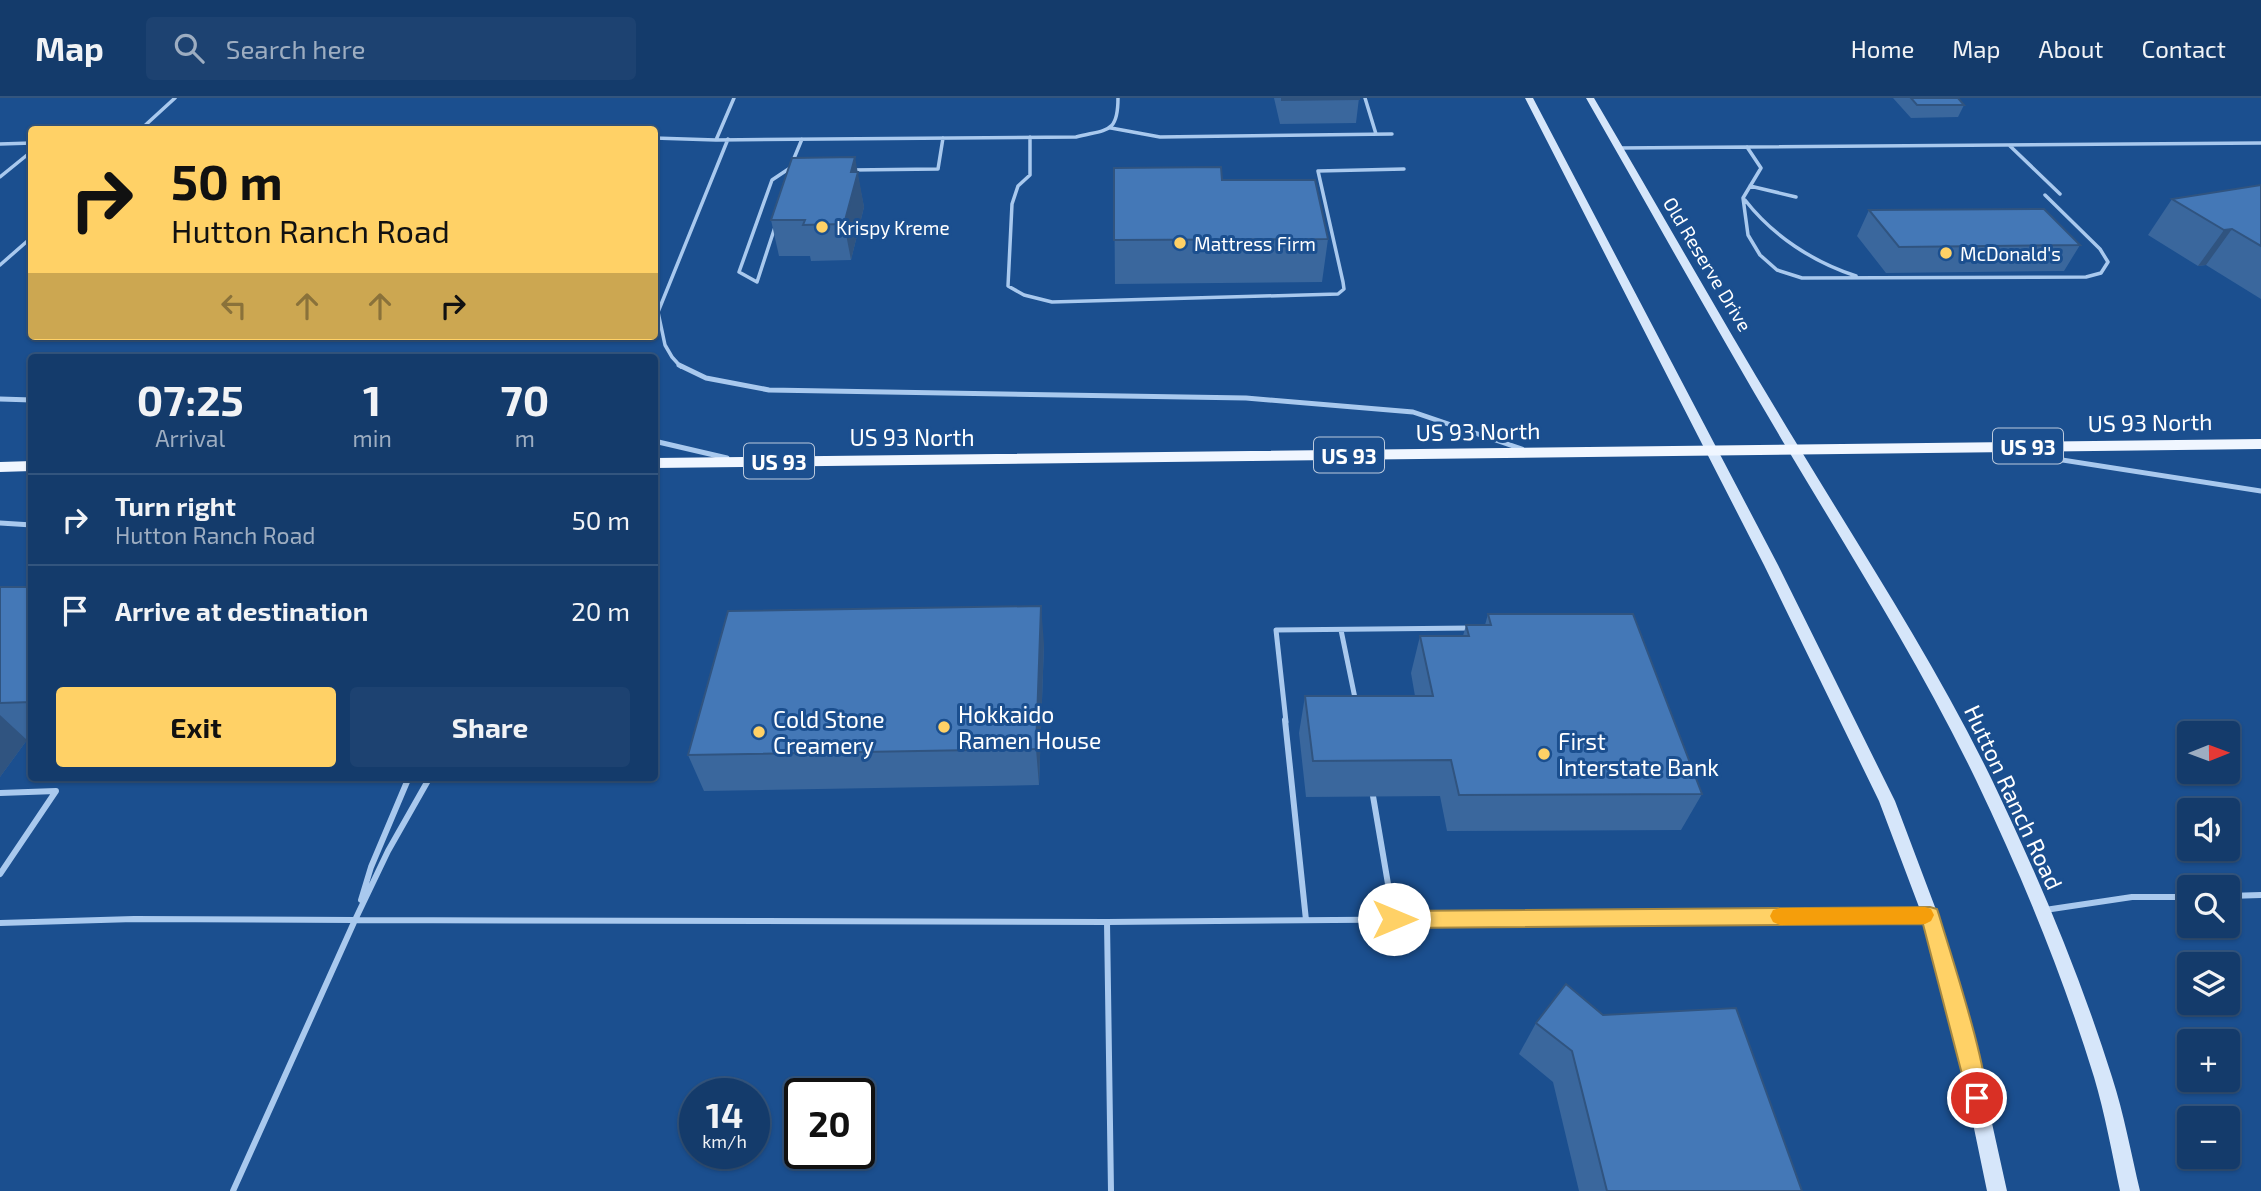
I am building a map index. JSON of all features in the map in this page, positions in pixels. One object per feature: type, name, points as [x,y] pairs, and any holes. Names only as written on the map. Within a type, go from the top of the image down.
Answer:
[{"type":"main road","points":[[1529,98],[1839,699],[1887,802],[1930,915],[1967,1051],[1997,1191]]},
{"type":"main road","name":"Old Reserve Drive","points":[[1590,98],[1794,450]]},
{"type":"main road","name":"US 93 North","points":[[658,464],[2261,444]]},
{"type":"main road","name":"Hutton Ranch Road","points":[[1794,450],[1866,565],[1984,780],[2042,910],[2077,999],[2104,1080],[2130,1191]]},
{"type":"main road","points":[[0,467],[28,466]]},
{"type":"lane","points":[[144,126],[176,98]]},
{"type":"lane","points":[[716,139],[734,98]]},
{"type":"lane","points":[[1111,128],[1118,118],[1118,98]]},
{"type":"lane","points":[[1365,98],[1376,134]]},
{"type":"lane","points":[[658,138],[1076,137],[1111,128],[1160,137],[1392,134]]},
{"type":"lane","points":[[1030,137],[1030,175],[1018,186],[1012,204],[1008,286],[1024,295],[1052,302],[1338,294],[1345,289],[1318,171],[1404,169]]},
{"type":"lane","points":[[842,170],[938,169],[943,138]]},
{"type":"lane","points":[[728,139],[658,312],[663,340],[677,364],[716,382],[769,390],[1246,398],[1413,412],[1534,453]]},
{"type":"lane","points":[[777,221],[757,282],[739,272],[772,180],[789,168],[802,139]]},
{"type":"lane","points":[[0,144],[28,143]]},
{"type":"lane","points":[[1619,148],[2261,143]]},
{"type":"lane","points":[[1747,147],[1761,168],[1743,198],[1748,234],[1760,255],[1777,270],[1802,278],[1887,279],[2086,277],[2101,273],[2108,262],[2100,249],[2045,195],[2060,194],[2009,145]]},
{"type":"lane","points":[[0,177],[28,154]]},
{"type":"lane","points":[[1750,186],[1796,197]]},
{"type":"lane","points":[[1743,198],[1753,212],[1780,234],[1831,267],[1854,276],[1887,279]]},
{"type":"lane","points":[[0,265],[28,240]]},
{"type":"lane","points":[[0,399],[28,400]]},
{"type":"lane","points":[[658,442],[737,461]]},
{"type":"lane","points":[[1974,446],[2261,491]]},
{"type":"lane","points":[[0,523],[28,525]]},
{"type":"lane","points":[[1306,920],[1276,630],[1480,628]]},
{"type":"lane","points":[[1341,630],[1357,707]]},
{"type":"lane","points":[[355,920],[371,867],[407,781]]},
{"type":"lane","points":[[233,1191],[355,920],[388,851],[428,781]]},
{"type":"lane","points":[[0,793],[56,791],[0,874]]},
{"type":"lane","points":[[1373,796],[1394,919]]},
{"type":"lane","points":[[2240,896],[2261,895]]},
{"type":"lane","points":[[2042,910],[2132,897],[2177,897]]},
{"type":"lane","points":[[0,923],[134,919],[1107,922],[1930,915]]},
{"type":"lane","points":[[1107,922],[1111,1191]]},
{"type":"building","points":[[1359,98],[1359,99],[1282,100]]},
{"type":"building","points":[[1911,98],[1958,98],[1964,105],[1917,105]]},
{"type":"building","points":[[855,157],[851,172],[858,172],[844,224],[803,225],[805,220],[771,220],[792,158]]},
{"type":"building","points":[[1221,167],[1222,180],[1315,180],[1328,239],[1114,240],[1114,168]]},
{"type":"building","points":[[2261,185],[2261,246],[2232,229],[2224,230],[2172,199]]},
{"type":"building","points":[[2044,209],[2080,245],[1899,247],[1869,210]]},
{"type":"building","points":[[0,587],[28,587],[28,702],[0,703]]},
{"type":"building","points":[[1041,606],[1036,749],[688,755],[728,611]]},
{"type":"building","points":[[1488,614],[1633,614],[1702,794],[1459,795],[1451,760],[1313,761],[1305,696],[1433,696],[1420,636],[1469,636],[1466,625],[1491,625]]},
{"type":"building","points":[[1566,984],[1603,1015],[1736,1008],[1802,1191],[1607,1191],[1572,1051],[1536,1023]]},
{"type":"slow traffic","points":[[1780,916],[1925,915]]},
{"type":"place","name":"Krispy Kreme","points":[[822,227]]},
{"type":"place","name":"Mattress Firm","points":[[1180,243]]},
{"type":"place","name":"McDonald's","points":[[1946,253]]},
{"type":"place","name":"Hokkaido Ramen House","points":[[944,727]]},
{"type":"place","name":"Cold Stone Creamery","points":[[759,732]]},
{"type":"place","name":"First Interstate Bank","points":[[1544,754]]},
{"type":"route","points":[[1394,919],[1930,915],[1977,1098]]}]
